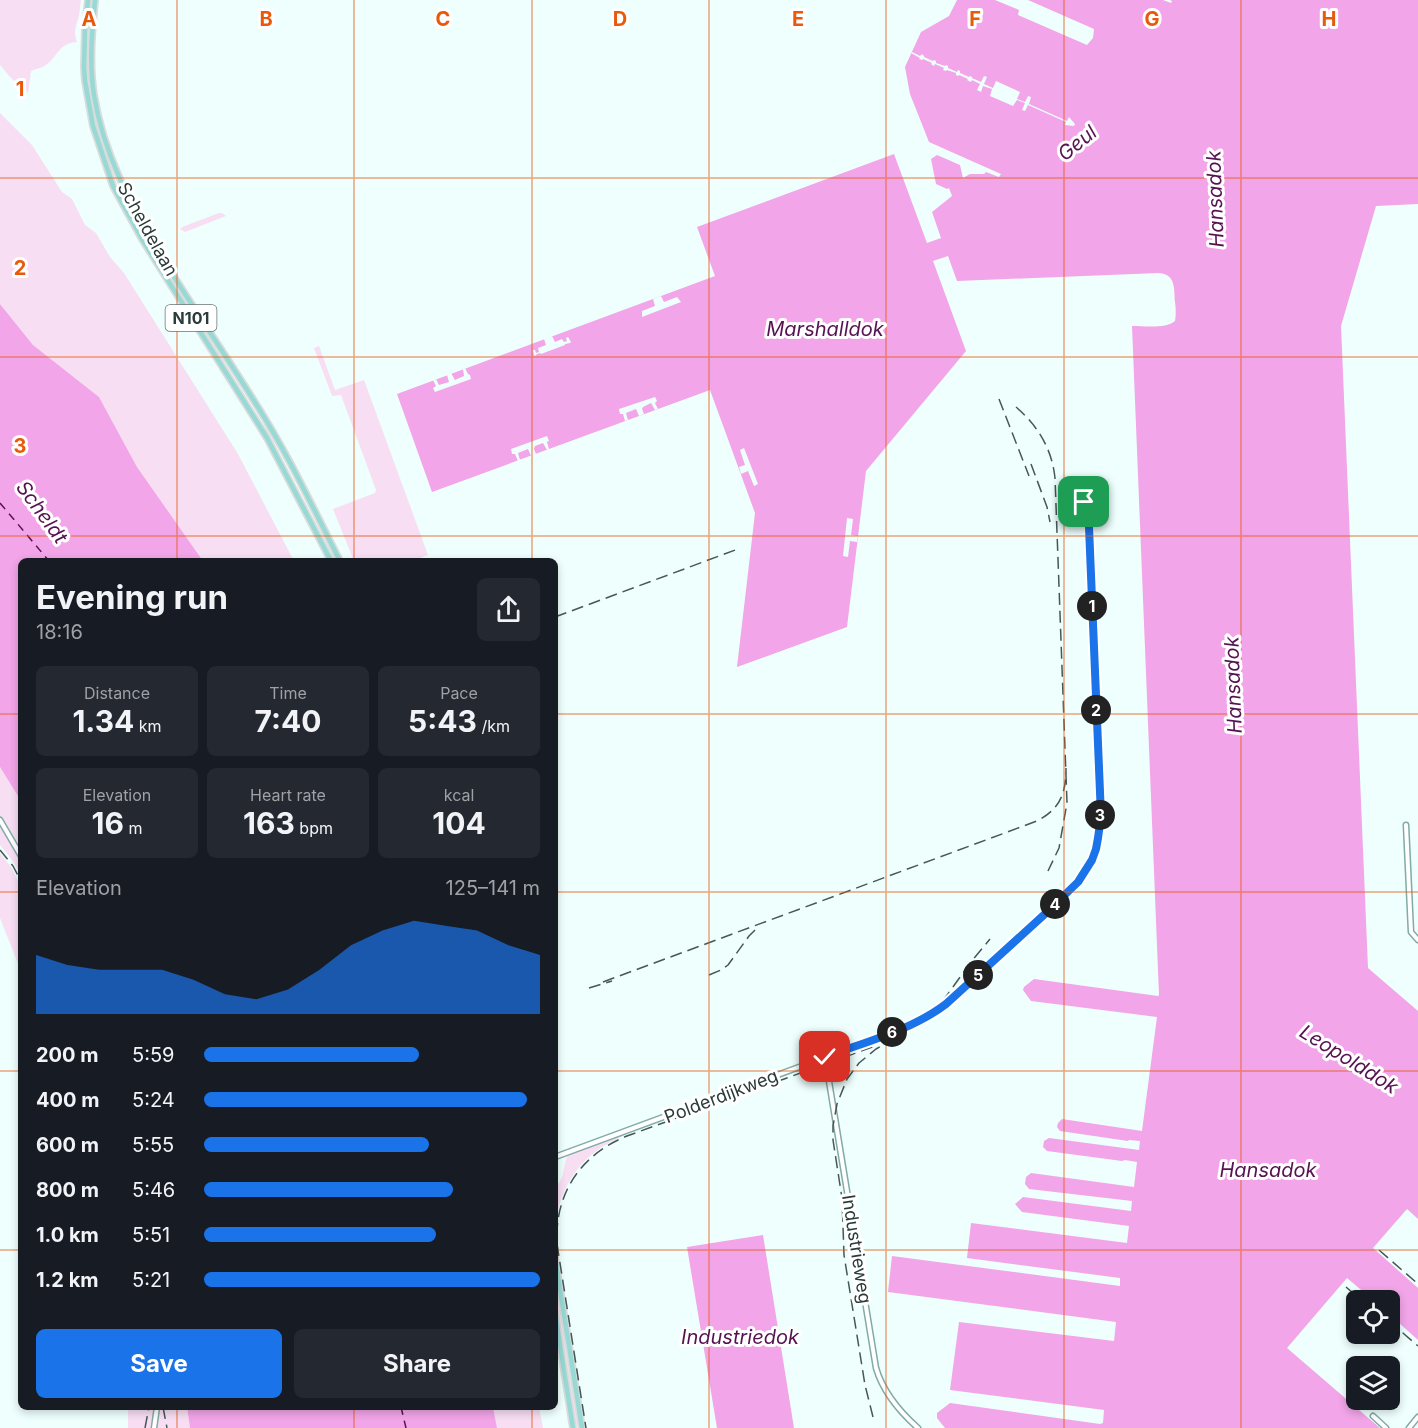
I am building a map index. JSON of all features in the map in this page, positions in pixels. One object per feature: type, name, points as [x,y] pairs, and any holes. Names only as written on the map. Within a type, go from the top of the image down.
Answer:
[{"type":"main road","name":"Scheldelaan","points":[[88,0],[85,28],[85,81],[93,126],[113,186],[131,221],[267,438],[329,558]]},
{"type":"main road","name":"Scheldelaan","points":[[95,0],[91,63],[94,96],[108,148],[121,183],[138,217],[175,279],[275,434],[338,558]]},
{"type":"main road","points":[[85,81],[93,80]]},
{"type":"main road","points":[[169,283],[175,279]]},
{"type":"main road","points":[[228,375],[235,370]]},
{"type":"main road","points":[[558,1276],[582,1428]]},
{"type":"main road","points":[[558,1331],[573,1428]]},
{"type":"street","name":"Polderdijkweg","points":[[558,1156],[913,1025],[929,1017],[1000,958],[1078,882],[1092,860],[1101,816],[1089,527],[1081,488]]},
{"type":"street","points":[[0,820],[18,851]]},
{"type":"street","points":[[1406,825],[1411,932],[1418,940]]},
{"type":"street","name":"Industrieweg","points":[[825,1057],[876,1368],[896,1406],[918,1428]]},
{"type":"street","points":[[154,1428],[157,1410]]},
{"type":"street","points":[[1373,1416],[1386,1428]]},
{"type":"street","points":[[1409,1428],[1418,1417]]},
{"type":"shaded area","points":[[0,0],[81,0],[75,32],[77,42],[66,45],[46,65],[31,71],[28,93],[0,65]]},
{"type":"shaded area","points":[[0,113],[32,145],[62,192],[72,199],[85,225],[96,233],[110,257],[124,273],[238,454],[292,558],[201,558],[137,467],[99,397],[33,345],[0,304]]},
{"type":"shaded area","points":[[219,213],[226,216],[185,232],[180,229],[182,227]]},
{"type":"shaded area","points":[[319,346],[335,390],[364,380],[428,555],[420,558],[353,558],[333,509],[375,493],[376,490],[341,395],[332,396],[314,348]]},
{"type":"shaded area","points":[[0,767],[18,796],[18,870],[0,845]]},
{"type":"shaded area","points":[[0,853],[18,881],[18,963],[0,918]]},
{"type":"shaded area","points":[[626,1134],[602,1147],[583,1162],[564,1192],[558,1210],[558,1184],[568,1155]]},
{"type":"shaded area","points":[[558,1294],[580,1428],[575,1421],[558,1314]]},
{"type":"shaded area","points":[[128,1410],[187,1410],[190,1428],[128,1428]]},
{"type":"shaded area","points":[[494,1410],[540,1410],[543,1428],[497,1428]]},
{"type":"water","points":[[957,0],[995,0],[1019,10],[1018,15],[1087,45],[1093,38],[1094,29],[1028,0],[1163,0],[1171,3],[1170,0],[1418,0],[1418,204],[1376,206],[1341,326],[1368,968],[1418,1011],[1418,1219],[1407,1209],[1373,1248],[1418,1288],[1418,1340],[1400,1324],[1400,1290],[1361,1290],[1347,1278],[1287,1348],[1346,1399],[1346,1410],[1359,1410],[1380,1428],[945,1428],[937,1418],[937,1413],[950,1403],[1103,1423],[1104,1410],[950,1390],[959,1322],[1114,1341],[1116,1322],[888,1292],[892,1256],[1120,1286],[1120,1278],[967,1258],[971,1223],[1127,1243],[1129,1226],[1022,1212],[1015,1204],[1023,1197],[1131,1211],[1132,1201],[1029,1189],[1025,1184],[1026,1177],[1031,1173],[1134,1187],[1137,1162],[1047,1151],[1043,1147],[1044,1141],[1049,1138],[1139,1150],[1140,1141],[1060,1131],[1057,1127],[1062,1119],[1142,1131],[1157,1017],[1031,1001],[1023,990],[1034,979],[1159,995],[1132,326],[1161,326],[1175,321],[1176,312],[1171,279],[1158,273],[957,281],[948,256],[933,261],[966,351],[866,471],[847,627],[737,667],[755,513],[710,390],[432,492],[397,394],[715,276],[697,227],[894,154],[927,243],[941,238],[932,212],[952,196],[949,188],[936,184],[931,159],[937,155],[960,165],[963,178],[970,174],[986,172],[999,177],[1001,174],[929,142],[910,94],[905,67],[921,32],[949,16]]},
{"type":"water","name":"Scheldt","points":[[0,304],[33,345],[99,397],[137,467],[201,558],[18,558],[18,796],[0,767]]},
{"type":"water","name":"Industriedok","points":[[763,1235],[794,1428],[717,1428],[687,1247]]},
{"type":"water","points":[[187,1410],[494,1410],[497,1428],[190,1428]]},
{"type":"pier","points":[[912,52],[920,56],[922,54],[936,63],[946,65],[957,72],[958,70],[981,82],[984,76],[987,77],[984,84],[993,88],[996,81],[1020,92],[1017,99],[1025,102],[1028,96],[1031,97],[1029,104],[1067,121],[1069,117],[1075,124],[1074,126],[1065,125],[1066,122],[1028,105],[1025,111],[1022,110],[1025,103],[1017,100],[1013,106],[990,96],[992,89],[983,86],[981,92],[977,90],[980,84],[919,59]]},
{"type":"pier","points":[[661,296],[664,302],[677,297],[681,302],[642,317],[642,311],[655,306],[653,299]]},
{"type":"pier","points":[[552,336],[555,342],[562,339],[564,342],[567,341],[568,337],[571,342],[535,356],[533,350],[536,353],[539,352],[538,348],[546,345],[544,339]]},
{"type":"pier","points":[[465,368],[471,379],[435,392],[433,388],[436,386],[433,380],[436,379],[439,385],[449,382],[447,375],[451,373],[455,380],[464,376],[463,369]]},
{"type":"pier","points":[[655,397],[658,409],[655,410],[651,403],[643,407],[644,414],[639,416],[636,409],[626,413],[628,420],[625,421],[623,414],[620,414],[619,409]]},
{"type":"pier","points":[[547,436],[549,449],[547,450],[543,443],[535,446],[536,454],[531,456],[528,449],[518,453],[520,460],[518,461],[515,454],[512,454],[511,449]]},
{"type":"pier","points":[[744,448],[758,484],[754,486],[748,471],[741,474],[739,467],[745,465],[740,450]]},
{"type":"pier","points":[[847,518],[853,519],[851,535],[858,536],[857,542],[850,541],[848,557],[843,556]]},
{"type":"ferry route","points":[[0,503],[46,558]]},
{"type":"ferry route","points":[[402,1410],[406,1428]]},
{"type":"railway","points":[[999,399],[1029,476]]},
{"type":"railway","points":[[1016,407],[1043,439],[1051,457],[1055,478],[1067,803],[1059,848],[1048,871]]},
{"type":"railway","points":[[1031,464],[1047,507],[1050,522]]},
{"type":"railway","points":[[558,616],[738,549]]},
{"type":"railway","points":[[603,982],[1037,821],[1051,811],[1060,800],[1065,786],[1066,768]]},
{"type":"railway","points":[[0,850],[18,875]]},
{"type":"railway","points":[[709,975],[728,965],[758,927]]},
{"type":"railway","points":[[873,1417],[865,1385],[844,1255],[842,1198],[833,1140],[837,1104],[847,1079],[859,1063],[876,1049],[931,1015],[990,939]]},
{"type":"railway","points":[[589,988],[612,981]]},
{"type":"railway","points":[[558,1224],[564,1198],[571,1182],[594,1155],[609,1145],[627,1136],[875,1046]]},
{"type":"railway","points":[[558,1250],[586,1428]]},
{"type":"railway","points":[[1379,1250],[1418,1284]]},
{"type":"railway","points":[[1346,1287],[1349,1290]]},
{"type":"railway","points":[[1400,1330],[1418,1346]]},
{"type":"railway","points":[[145,1428],[148,1410]]},
{"type":"railway","points":[[164,1410],[167,1428]]},
{"type":"route","points":[[825,1057],[913,1025],[933,1014],[1046,913],[1078,882],[1092,860],[1101,816],[1089,527],[1084,502]]},
{"type":"water label","name":"Geul","points":[[1077,143]]},
{"type":"water label","name":"Hansadok","points":[[1215,199]]},
{"type":"water label","name":"Marshalldok","points":[[825,329]]},
{"type":"water label","name":"Hansadok","points":[[1233,685]]},
{"type":"water label","name":"Leopolddok","points":[[1349,1059]]},
{"type":"water label","name":"Hansadok","points":[[1268,1170]]}]
